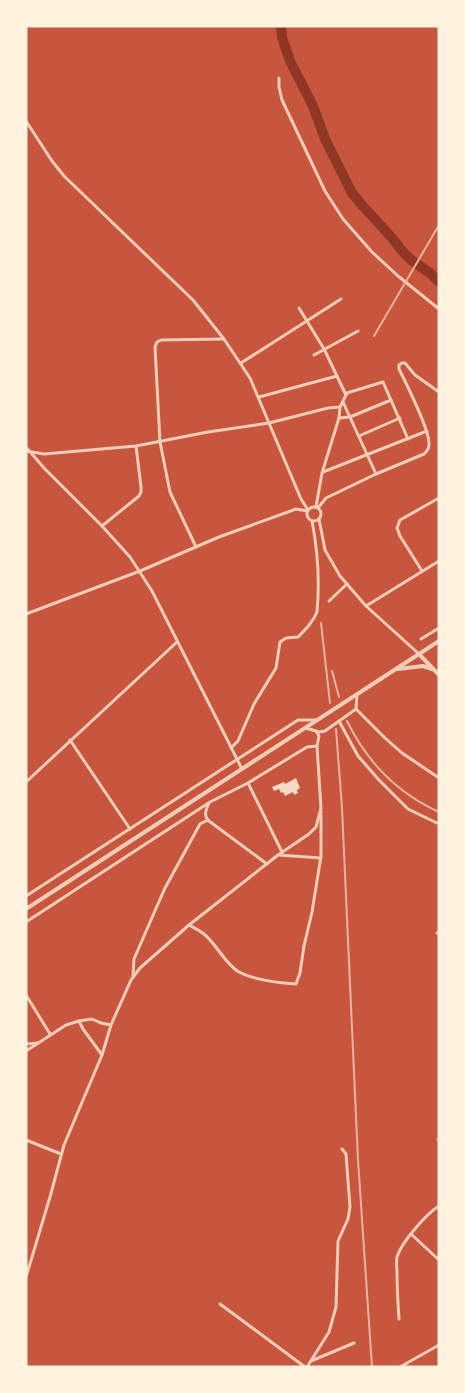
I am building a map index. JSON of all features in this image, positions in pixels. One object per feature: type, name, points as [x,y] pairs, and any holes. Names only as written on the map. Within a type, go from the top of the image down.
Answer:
[{"type":"street","points":[[279,78],[282,100],[325,191],[342,219],[372,252],[439,309]]},
{"type":"street","points":[[26,121],[64,176],[193,300],[224,339],[250,378],[307,510],[307,516],[312,521],[319,576],[315,616],[298,637],[286,638],[280,642],[276,668],[254,704],[238,741],[231,748]]},
{"type":"street","points":[[241,363],[341,299]]},
{"type":"street","points":[[299,308],[324,349],[346,394],[340,408],[339,418],[322,472],[317,507],[321,515],[319,519],[325,550],[340,576],[366,606],[419,654],[439,675]]},
{"type":"street","points":[[314,355],[358,331]]},
{"type":"street","points":[[196,547],[170,492],[160,442],[155,347],[157,342],[161,340],[224,339]]},
{"type":"street","points":[[317,507],[326,498],[424,454],[428,450],[427,432],[399,365],[405,363],[415,375],[439,392]]},
{"type":"street","points":[[259,397],[337,376]]},
{"type":"street","points":[[346,394],[383,382],[408,439]]},
{"type":"street","points":[[339,418],[350,418],[391,400]]},
{"type":"street","points":[[343,402],[376,474]]},
{"type":"street","points":[[28,451],[44,454],[136,446],[208,432],[269,424],[328,408],[340,408]]},
{"type":"street","points":[[359,436],[400,418]]},
{"type":"street","points":[[322,472],[427,432]]},
{"type":"street","points":[[102,526],[139,496],[141,492],[136,446]]},
{"type":"street","points":[[26,447],[44,468],[102,526],[140,571],[152,591],[242,769]]},
{"type":"street","points":[[422,571],[397,528],[400,520],[439,498]]},
{"type":"street","points":[[26,614],[140,571],[219,537],[296,509],[307,510],[311,506],[317,507]]},
{"type":"street","points":[[312,521],[319,519]]},
{"type":"street","points":[[366,606],[439,561]]},
{"type":"street","points":[[329,602],[347,584]]},
{"type":"street","points":[[421,639],[439,628]]},
{"type":"street","points":[[26,909],[439,641]]},
{"type":"street","points":[[26,782],[177,642]]},
{"type":"street","points":[[397,669],[423,666],[432,669]]},
{"type":"street","points":[[357,694],[356,709],[385,738],[439,778]]},
{"type":"street","points":[[305,728],[322,732],[356,709]]},
{"type":"street","points":[[26,896],[298,720],[317,720]]},
{"type":"street","points":[[339,721],[358,756],[378,780],[408,810],[439,824]]},
{"type":"street","points":[[189,925],[205,935],[239,972],[259,978],[296,984],[300,974],[321,858],[321,808],[317,746],[319,736],[316,731]]},
{"type":"street","points":[[70,740],[130,829]]},
{"type":"street","points":[[26,922],[210,802],[248,783],[307,748],[317,746]]},
{"type":"street","points":[[248,783],[280,853]]},
{"type":"street","points":[[210,802],[205,814],[208,820],[267,864]]},
{"type":"street","points":[[26,1277],[61,1154],[102,1055],[111,1025],[133,977],[150,958],[189,925],[280,853],[309,834],[316,827],[321,808]]},
{"type":"street","points":[[133,977],[134,959],[165,888],[200,824],[208,820]]},
{"type":"street","points":[[280,853],[321,858]]},
{"type":"street","points":[[27,997],[50,1034]]},
{"type":"street","points":[[26,1051],[50,1034],[66,1025],[79,1021],[92,1019],[111,1025]]},
{"type":"street","points":[[79,1021],[102,1055]]},
{"type":"street","points":[[26,1044],[38,1043]]},
{"type":"street","points":[[26,1140],[61,1154]]},
{"type":"street","points":[[220,1304],[306,1367],[311,1361],[329,1332],[336,1307],[338,1241],[348,1219],[350,1207],[346,1154],[342,1149]]},
{"type":"street","points":[[399,1319],[397,1292],[398,1256],[411,1234],[432,1210],[439,1206]]},
{"type":"street","points":[[411,1234],[439,1260]]},
{"type":"street","points":[[311,1361],[354,1343]]},
{"type":"street","points":[[400,1367],[431,1349],[439,1347]]},
{"type":"building","points":[[296,778],[300,788],[297,790],[298,793],[294,795],[293,792],[285,796],[279,789],[274,791],[272,787],[284,782],[285,784]]},
{"type":"waterway","points":[[281,26],[282,37],[290,61],[313,106],[325,139],[352,193],[403,252],[439,282]]},
{"type":"railway","points":[[374,336],[439,225]]},
{"type":"railway","points":[[321,623],[330,703]]},
{"type":"railway","points":[[332,671],[339,697]]},
{"type":"railway","points":[[347,721],[364,750],[385,775],[410,796],[439,812]]},
{"type":"railway","points":[[336,729],[342,808],[358,1160],[372,1367]]}]
